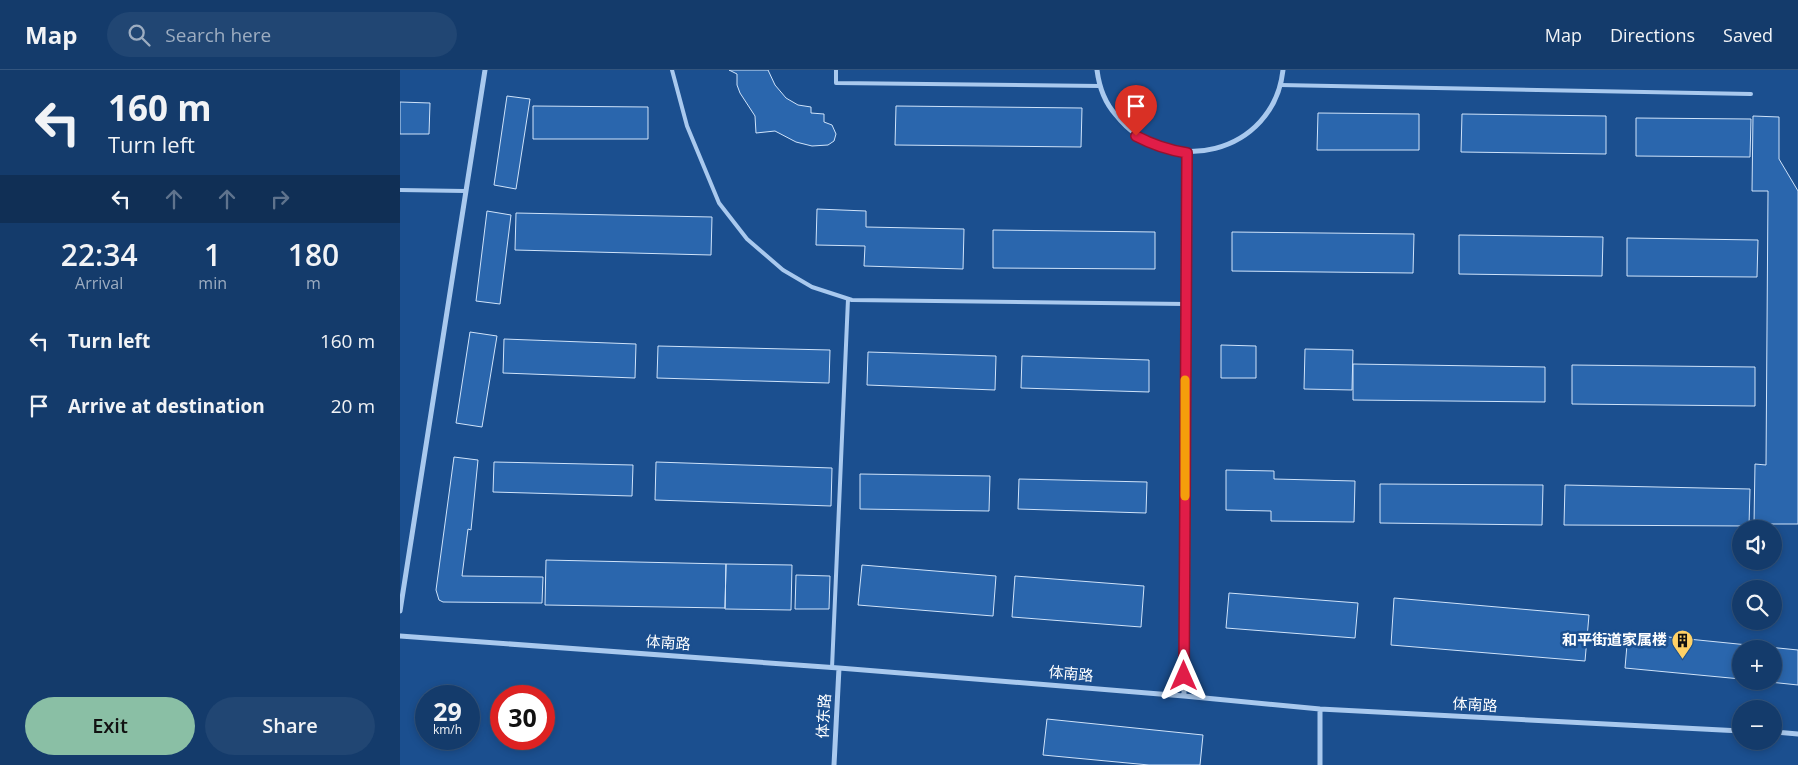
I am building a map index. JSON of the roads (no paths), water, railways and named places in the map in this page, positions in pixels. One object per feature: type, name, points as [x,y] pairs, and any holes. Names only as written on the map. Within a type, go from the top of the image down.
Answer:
[{"type":"street","points":[[400,611],[465,191],[486,70]]},
{"type":"street","points":[[1097,70],[1100,86],[1111,110],[1122,124],[1136,136],[1152,144],[1169,150],[1187,153],[1224,146],[1240,138],[1255,126],[1268,112],[1280,85],[1283,70]]},
{"type":"street","points":[[1184,696],[1187,153]]},
{"type":"street","name":"体南路","points":[[400,636],[839,668],[1320,709],[1732,731]]},
{"type":"street","name":"体东路","points":[[834,765],[839,668]]},
{"type":"street","points":[[1320,709],[1320,765]]},
{"type":"street","points":[[1782,733],[1798,734]]},
{"type":"lane","points":[[672,70],[686,126],[719,204],[747,239],[783,270],[812,287],[848,299],[1186,304]]},
{"type":"lane","points":[[836,70],[836,83],[1100,86]]},
{"type":"lane","points":[[1280,85],[1751,94]]},
{"type":"lane","points":[[400,190],[465,191]]},
{"type":"lane","points":[[832,668],[848,299]]},
{"type":"place","name":"和平街道家属楼","points":[[1683,659]]}]
